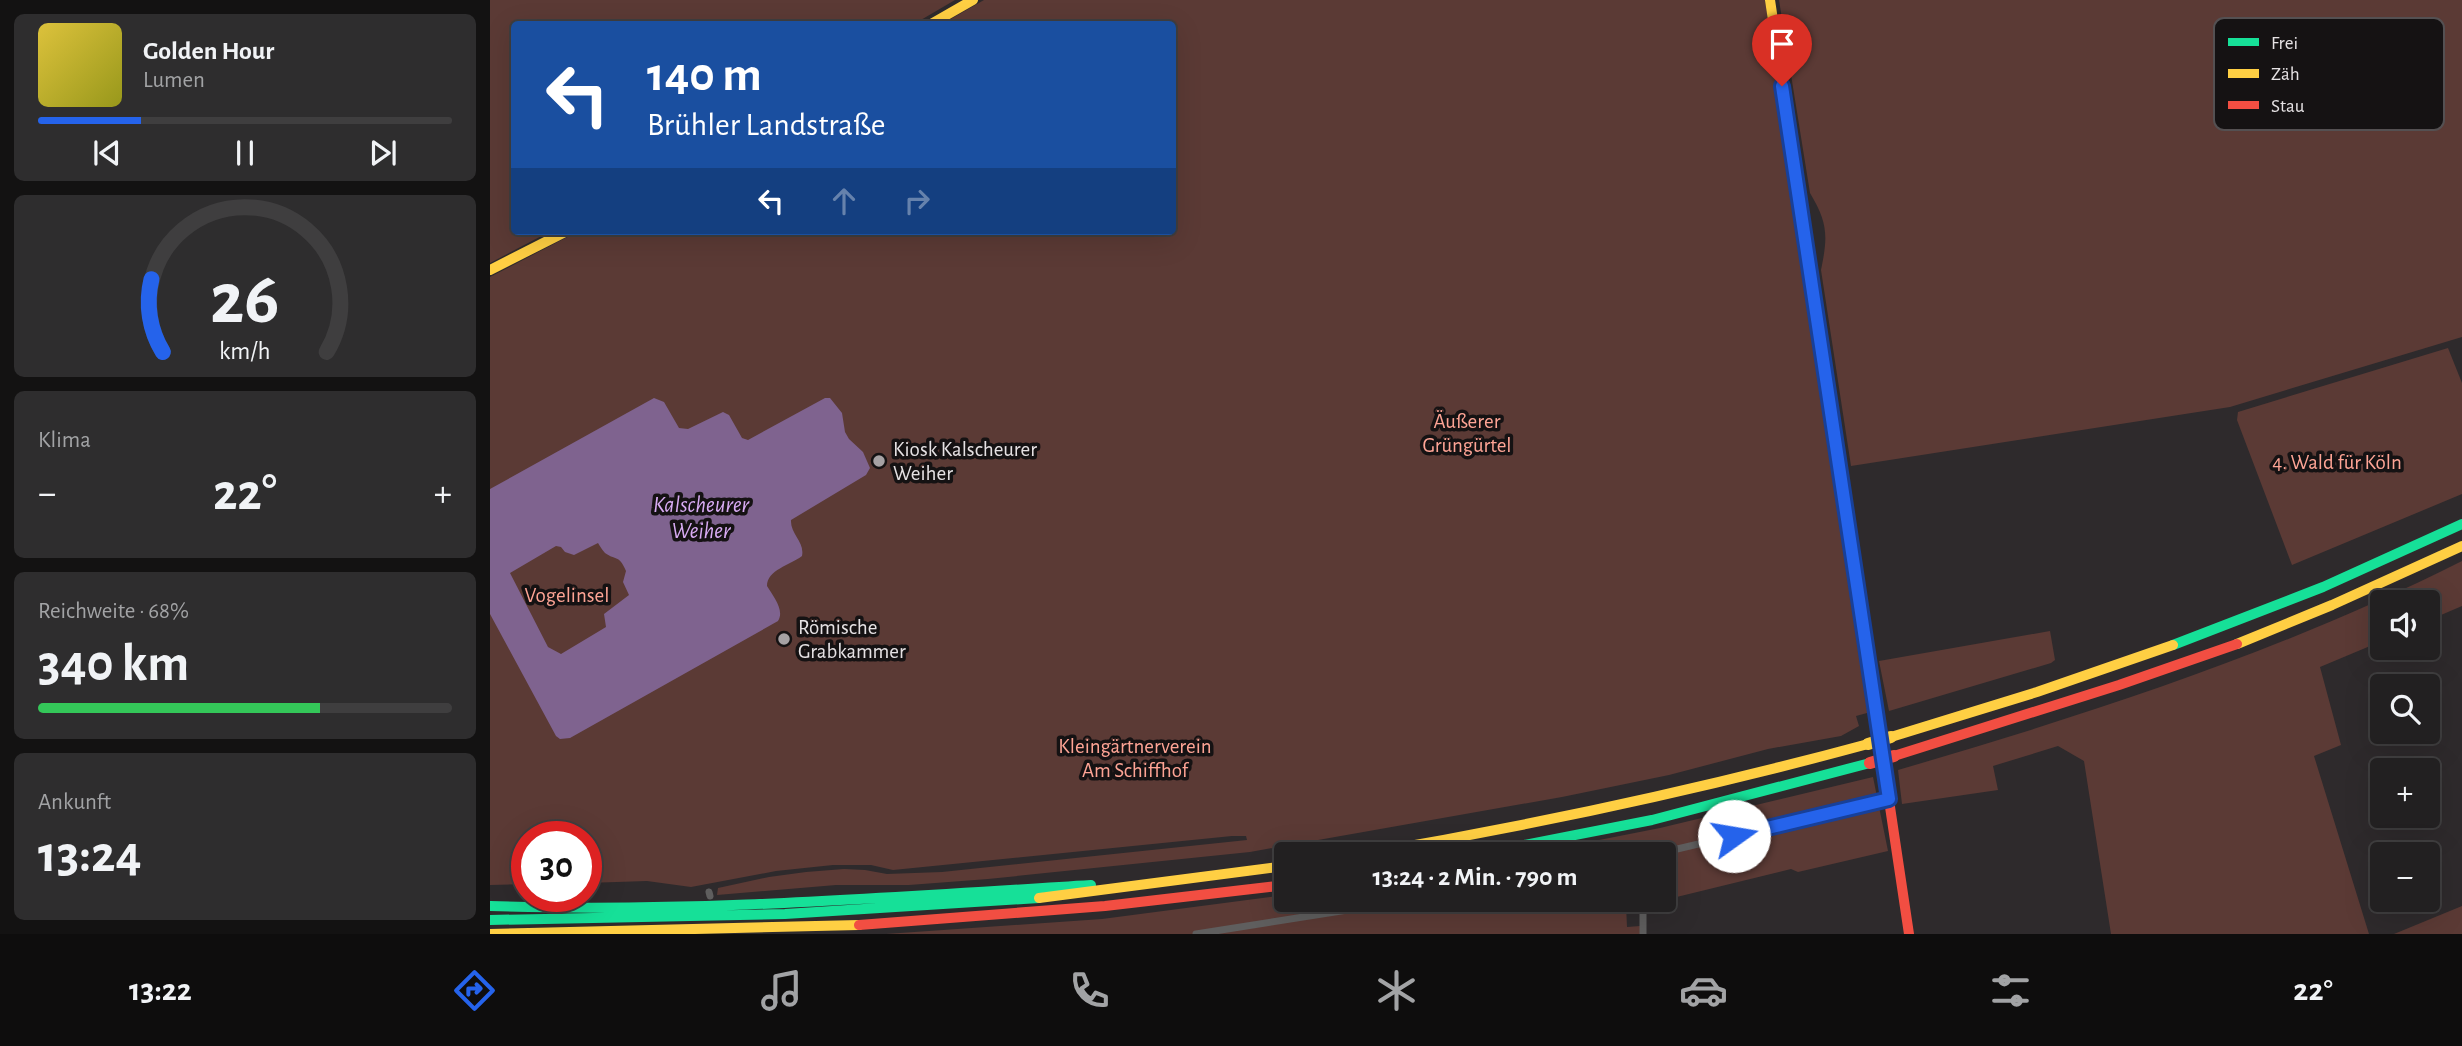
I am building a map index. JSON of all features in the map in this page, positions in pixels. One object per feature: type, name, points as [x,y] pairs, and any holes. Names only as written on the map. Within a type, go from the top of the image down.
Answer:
[{"type":"main road","points":[[937,21],[973,0]]},
{"type":"main road","points":[[1770,0],[1909,934]]},
{"type":"main road","points":[[490,270],[558,235]]},
{"type":"main road","points":[[1430,842],[1590,813],[1745,777],[2010,702],[2202,636],[2305,596],[2462,524]]},
{"type":"main road","points":[[1540,842],[1653,820],[1870,763],[2089,696],[2254,637],[2360,593],[2462,545]]},
{"type":"main road","points":[[490,919],[785,914],[884,909],[1063,896],[1120,886],[1274,867]]},
{"type":"main road","points":[[602,908],[803,902],[1062,885],[1120,886]]},
{"type":"main road","points":[[490,934],[880,924],[1105,906],[1274,886]]},
{"type":"main road","points":[[490,906],[511,907]]},
{"type":"main road","points":[[490,919],[554,912]]},
{"type":"main road","points":[[843,934],[880,924]]},
{"type":"street","points":[[1676,849],[1889,799]]},
{"type":"street","points":[[1196,934],[1335,912]]},
{"type":"street","points":[[1643,912],[1643,934]]},
{"type":"green space","points":[[490,0],[955,0],[919,21],[511,21],[511,235],[543,235],[490,263]]},
{"type":"green space","name":"Äußerer Grüngürtel","points":[[984,0],[1765,0],[1869,704],[1867,713],[1856,716],[1859,726],[1841,736],[1768,749],[1669,775],[1562,797],[1307,842],[1274,842],[1274,848],[1250,852],[909,885],[836,885],[717,895],[718,888],[806,872],[844,869],[887,874],[942,872],[1247,840],[1246,836],[1232,836],[893,870],[871,865],[833,865],[776,871],[691,887],[647,881],[602,882],[602,821],[511,821],[511,884],[490,885],[490,277],[571,235],[1176,235],[1176,21],[947,21]]},
{"type":"green space","points":[[1779,0],[2462,0],[2462,337],[2230,407],[1851,466],[1821,270],[1825,230],[1810,193]]},
{"type":"green space","name":"4. Wald für Köln","points":[[2448,348],[2462,383],[2462,494],[2292,565],[2237,420],[2238,412]]},
{"type":"green space","points":[[2462,561],[2462,606],[2440,615],[2440,590],[2402,590]]},
{"type":"green space","points":[[2370,604],[2370,646],[2320,667],[2341,745],[2314,756],[2369,934],[2111,934],[2084,761],[2058,746],[1993,766],[1998,790],[1902,804],[1898,770],[2114,703]]},
{"type":"green space","points":[[2050,631],[2055,660],[2051,663],[1889,711],[1879,661]]},
{"type":"green space","points":[[1873,777],[1888,851],[1798,872],[1791,869],[1676,897],[1676,842],[1589,842],[1660,828]]},
{"type":"green space","points":[[1274,897],[1274,912],[1626,912],[1627,927],[1640,926],[1640,934],[886,934],[1102,919]]},
{"type":"green space","points":[[2462,906],[2462,934],[2394,934]]},
{"type":"water","name":"Kalscheurer Weiher","points":[[654,398],[664,402],[679,428],[688,429],[723,412],[729,415],[742,438],[748,440],[825,398],[830,398],[842,413],[849,439],[863,452],[870,468],[866,475],[791,520],[802,556],[775,572],[768,580],[767,586],[780,612],[778,621],[570,738],[560,739],[490,614],[490,489]],"holes":[[[598,543],[605,553],[619,560],[624,566],[626,571],[623,582],[629,595],[604,614],[606,627],[561,654],[548,647],[510,573],[556,546],[574,555]]]},
{"type":"traffic: fast","points":[[1810,269],[1880,740]]},
{"type":"traffic: fast","points":[[2173,645],[2323,587],[2462,524]]},
{"type":"traffic: fast","points":[[1539,842],[1652,820],[1870,763]]},
{"type":"traffic: fast","points":[[490,906],[716,906],[1091,885]]},
{"type":"traffic: fast","points":[[490,920],[785,914],[1039,898]]},
{"type":"traffic: slow","points":[[936,21],[973,0]]},
{"type":"traffic: slow","points":[[1770,0],[1810,269]]},
{"type":"traffic: slow","points":[[490,270],[559,235]]},
{"type":"traffic: slow","points":[[2237,644],[2332,605],[2462,546]]},
{"type":"traffic: slow","points":[[1891,737],[2037,692],[2173,645]]},
{"type":"traffic: slow","points":[[1868,744],[1891,737]]},
{"type":"traffic: slow","points":[[1430,842],[1618,805],[1868,744]]},
{"type":"traffic: slow","points":[[1039,898],[1274,868]]},
{"type":"traffic: slow","points":[[490,934],[859,925]]},
{"type":"traffic: jam","points":[[1894,756],[2119,685],[2237,644]]},
{"type":"traffic: jam","points":[[1880,740],[1909,934]]},
{"type":"traffic: jam","points":[[1870,763],[1894,756]]},
{"type":"traffic: jam","points":[[859,925],[1105,906],[1274,886]]},
{"type":"place","name":"Kiosk Kalscheurer Weiher","points":[[879,461]]},
{"type":"place","name":"Römische Grabkammer","points":[[784,639]]},
{"type":"route","points":[[1734,836],[1889,799],[1782,86]]},
{"type":"park label","name":"Vogelinsel","points":[[567,595]]},
{"type":"park label","name":"Kleingärtnerverein Am Schiffhof","points":[[1135,758]]}]
